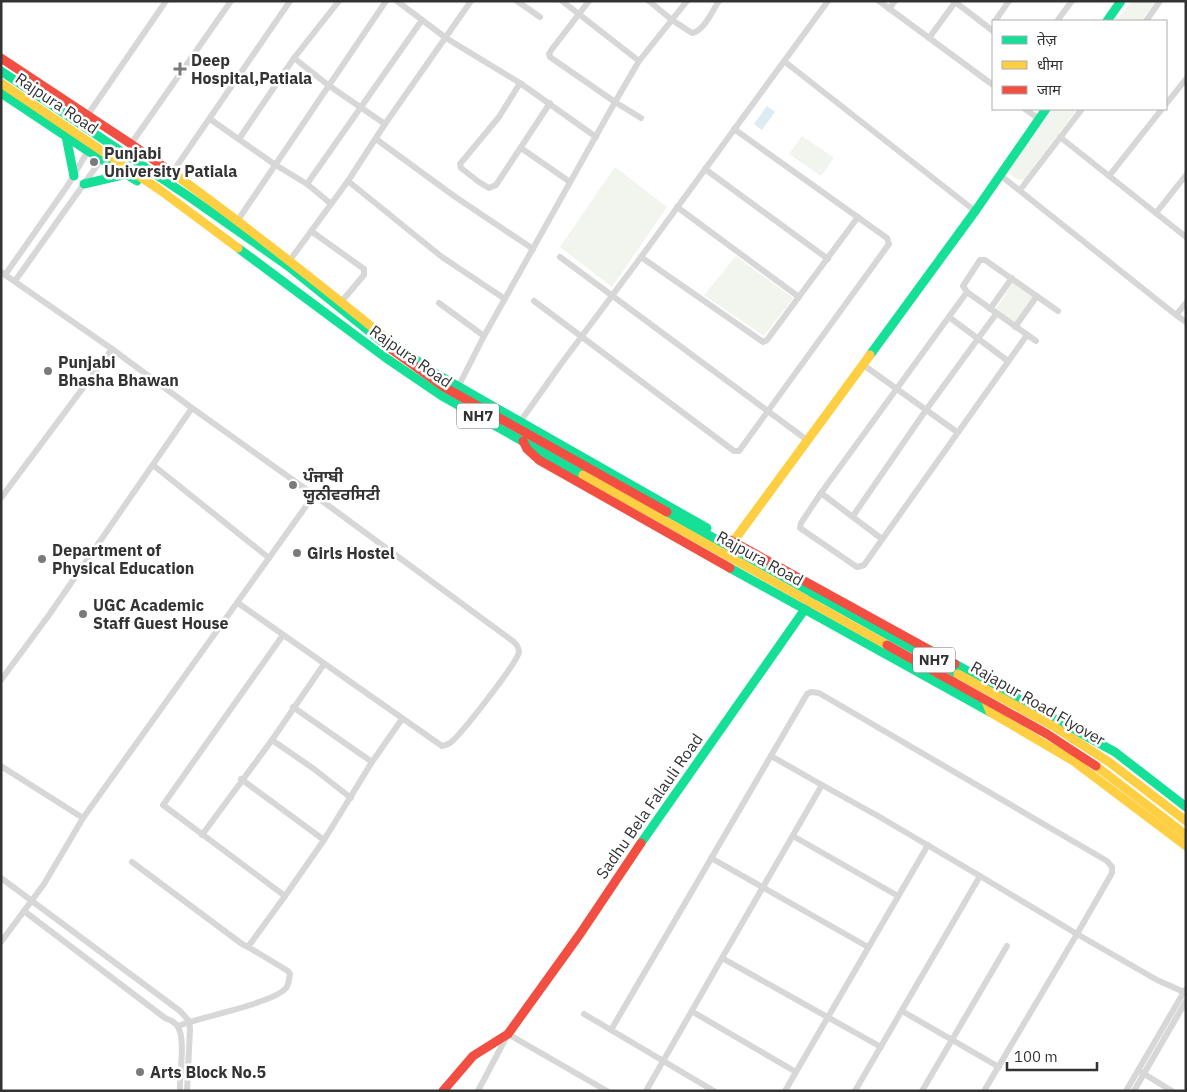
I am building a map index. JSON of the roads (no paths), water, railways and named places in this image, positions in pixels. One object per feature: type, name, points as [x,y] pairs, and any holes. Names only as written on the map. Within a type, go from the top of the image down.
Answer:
[{"type":"main road","points":[[1108,20],[1121,1]]},
{"type":"main road","points":[[1,58],[102,129],[116,138],[131,144],[238,220],[342,302],[387,343],[458,387],[732,544],[1115,752],[1186,807]]},
{"type":"main road","name":"Rajpura Road","points":[[1,71],[282,261],[444,387],[614,483],[732,544],[760,565],[815,594]]},
{"type":"main road","name":"Rajpura Road","points":[[1,83],[160,190],[412,377],[442,396],[725,555],[807,606],[986,701]]},
{"type":"main road","points":[[1,93],[127,174],[201,225],[268,273],[390,367],[412,377]]},
{"type":"main road","points":[[725,555],[975,211],[1045,110]]},
{"type":"main road","points":[[66,136],[74,176]]},
{"type":"main road","points":[[84,184],[127,174]]},
{"type":"main road","points":[[523,441],[527,449],[539,460],[807,606],[948,690],[990,712],[1092,774],[1186,846]]},
{"type":"main road","name":"Sadhu Bela Falauli Road","points":[[508,1034],[580,934],[678,789],[815,594]]},
{"type":"main road","name":"Rajapur Road Flyover","points":[[815,594],[1109,762],[1186,821]]},
{"type":"main road","points":[[986,701],[990,712]]},
{"type":"main road","name":"Rajapur Road Flyover","points":[[986,701],[1050,730],[1186,835]]},
{"type":"main road","points":[[443,1091],[473,1056],[508,1034]]},
{"type":"main road","points":[[450,1091],[477,1060],[481,1052]]},
{"type":"street","points":[[86,116],[166,1]]},
{"type":"street","points":[[131,144],[231,1]]},
{"type":"street","points":[[172,173],[290,1]]},
{"type":"street","points":[[239,139],[294,58],[339,1]]},
{"type":"street","points":[[238,220],[274,164],[386,1]]},
{"type":"street","points":[[397,1],[446,38],[520,83],[596,137]]},
{"type":"street","points":[[290,260],[348,181],[385,124],[471,1]]},
{"type":"street","points":[[518,1],[540,17]]},
{"type":"street","points":[[562,1],[639,61]]},
{"type":"street","points":[[589,1],[552,49],[550,56],[641,118]]},
{"type":"street","points":[[649,1],[686,31],[695,32],[702,27],[719,1]]},
{"type":"street","points":[[458,387],[484,336],[639,61],[687,1]]},
{"type":"street","points":[[520,422],[828,1]]},
{"type":"street","points":[[879,1],[992,84]]},
{"type":"street","points":[[889,9],[895,1]]},
{"type":"street","points":[[997,20],[1009,1]]},
{"type":"street","points":[[1058,20],[1072,1]]},
{"type":"street","points":[[1147,20],[1160,1]]},
{"type":"street","points":[[929,38],[955,2],[992,25]]},
{"type":"street","points":[[307,184],[422,20]]},
{"type":"street","points":[[294,58],[328,86],[385,124]]},
{"type":"street","points":[[784,61],[975,211]]},
{"type":"street","points":[[1167,103],[1186,79]]},
{"type":"street","points":[[520,83],[494,123],[460,164],[461,168],[479,182],[492,188],[496,185],[550,103]]},
{"type":"street","points":[[1026,110],[1039,119]]},
{"type":"street","points":[[1020,190],[1081,110]]},
{"type":"street","points":[[1109,176],[1161,110]]},
{"type":"street","points":[[210,119],[274,164],[307,184],[330,203]]},
{"type":"street","points":[[534,301],[734,451],[740,449],[889,244],[887,238],[734,129]]},
{"type":"street","points":[[1060,137],[1186,237]]},
{"type":"street","points":[[376,138],[454,196],[533,249]]},
{"type":"street","points":[[521,148],[570,182]]},
{"type":"street","points":[[89,150],[74,176],[3,274],[16,281],[112,349],[314,495],[518,646],[518,655],[468,725],[450,743],[442,746],[238,603]]},
{"type":"street","points":[[16,281],[102,158]]},
{"type":"street","points":[[705,169],[828,259]]},
{"type":"street","points":[[1000,175],[1186,322]]},
{"type":"street","points":[[1156,213],[1186,175]]},
{"type":"street","points":[[74,176],[84,184]]},
{"type":"street","points":[[348,181],[442,257],[505,299]]},
{"type":"street","points":[[677,207],[799,297]]},
{"type":"street","points":[[641,257],[760,342],[766,340],[858,217]]},
{"type":"street","points":[[311,231],[364,269],[364,275],[342,302]]},
{"type":"street","points":[[560,257],[807,440]]},
{"type":"street","points":[[1036,342],[967,292],[963,286],[980,260],[985,260],[1058,310]]},
{"type":"street","points":[[990,309],[1012,278]]},
{"type":"street","points":[[967,292],[821,493],[801,523],[800,528],[802,530],[859,568],[866,563],[1027,335]]},
{"type":"street","points":[[1015,327],[1037,296]]},
{"type":"street","points":[[1176,314],[1186,302]]},
{"type":"street","points":[[439,303],[484,336]]},
{"type":"street","points":[[853,516],[926,410],[996,314]]},
{"type":"street","points":[[949,317],[1008,361]]},
{"type":"street","points":[[1,498],[112,349]]},
{"type":"street","points":[[862,364],[957,432]]},
{"type":"street","points":[[1,680],[48,616],[192,408]]},
{"type":"street","points":[[153,465],[269,558]]},
{"type":"street","points":[[821,493],[882,539]]},
{"type":"street","points":[[1,942],[44,884],[83,818],[314,495]]},
{"type":"street","points":[[283,635],[162,805],[285,896]]},
{"type":"street","points":[[202,835],[272,740],[324,664]]},
{"type":"street","points":[[611,1030],[807,694],[814,691],[1107,861],[1112,867],[1112,873],[984,1091]]},
{"type":"street","points":[[293,707],[372,762]]},
{"type":"street","points":[[248,947],[324,840],[372,762],[402,719]]},
{"type":"street","points":[[272,740],[351,798]]},
{"type":"street","points":[[771,756],[928,845],[1157,980],[1185,990],[1141,1072],[1134,1091]]},
{"type":"street","points":[[1,766],[83,818]]},
{"type":"street","points":[[242,779],[324,840]]},
{"type":"street","points":[[646,1091],[822,785]]},
{"type":"street","points":[[793,836],[898,896]]},
{"type":"street","points":[[785,1091],[928,845]]},
{"type":"street","points":[[711,858],[868,947]]},
{"type":"street","points":[[132,862],[242,944],[290,974],[286,989],[268,998],[189,1021],[178,1026]]},
{"type":"street","points":[[855,1091],[980,876]]},
{"type":"street","points":[[1,878],[180,1010],[189,1021],[191,1039],[187,1091]]},
{"type":"street","points":[[24,911],[178,1026],[182,1045],[180,1091]]},
{"type":"street","points":[[922,1091],[1006,946]]},
{"type":"street","points":[[722,958],[880,1047]]},
{"type":"street","points":[[1126,1091],[1141,1072],[1186,1002]]},
{"type":"street","points":[[902,1011],[998,1067]]},
{"type":"street","points":[[692,1012],[796,1072]]},
{"type":"street","points":[[584,1014],[714,1091]]},
{"type":"street","points":[[478,1091],[508,1034],[607,1091]]},
{"type":"street","points":[[1141,1072],[1172,1091]]},
{"type":"place","name":"Deep Hospital,Patiala","points":[[180,69]]},
{"type":"place","name":"Punjabi University Patiala","points":[[94,162]]},
{"type":"place","name":"Punjabi Bhasha Bhawan","points":[[48,371]]},
{"type":"place","name":"ਪੰਜਾਬੀ ਯੂਨੀਵਰਸਿਟੀ","points":[[293,485]]},
{"type":"place","name":"Girls Hostel","points":[[297,553]]},
{"type":"place","name":"Department of Physical Education","points":[[42,559]]},
{"type":"place","name":"UGC Academic Staff Guest House","points":[[83,614]]},
{"type":"place","name":"Arts Block No.5","points":[[140,1072]]}]
